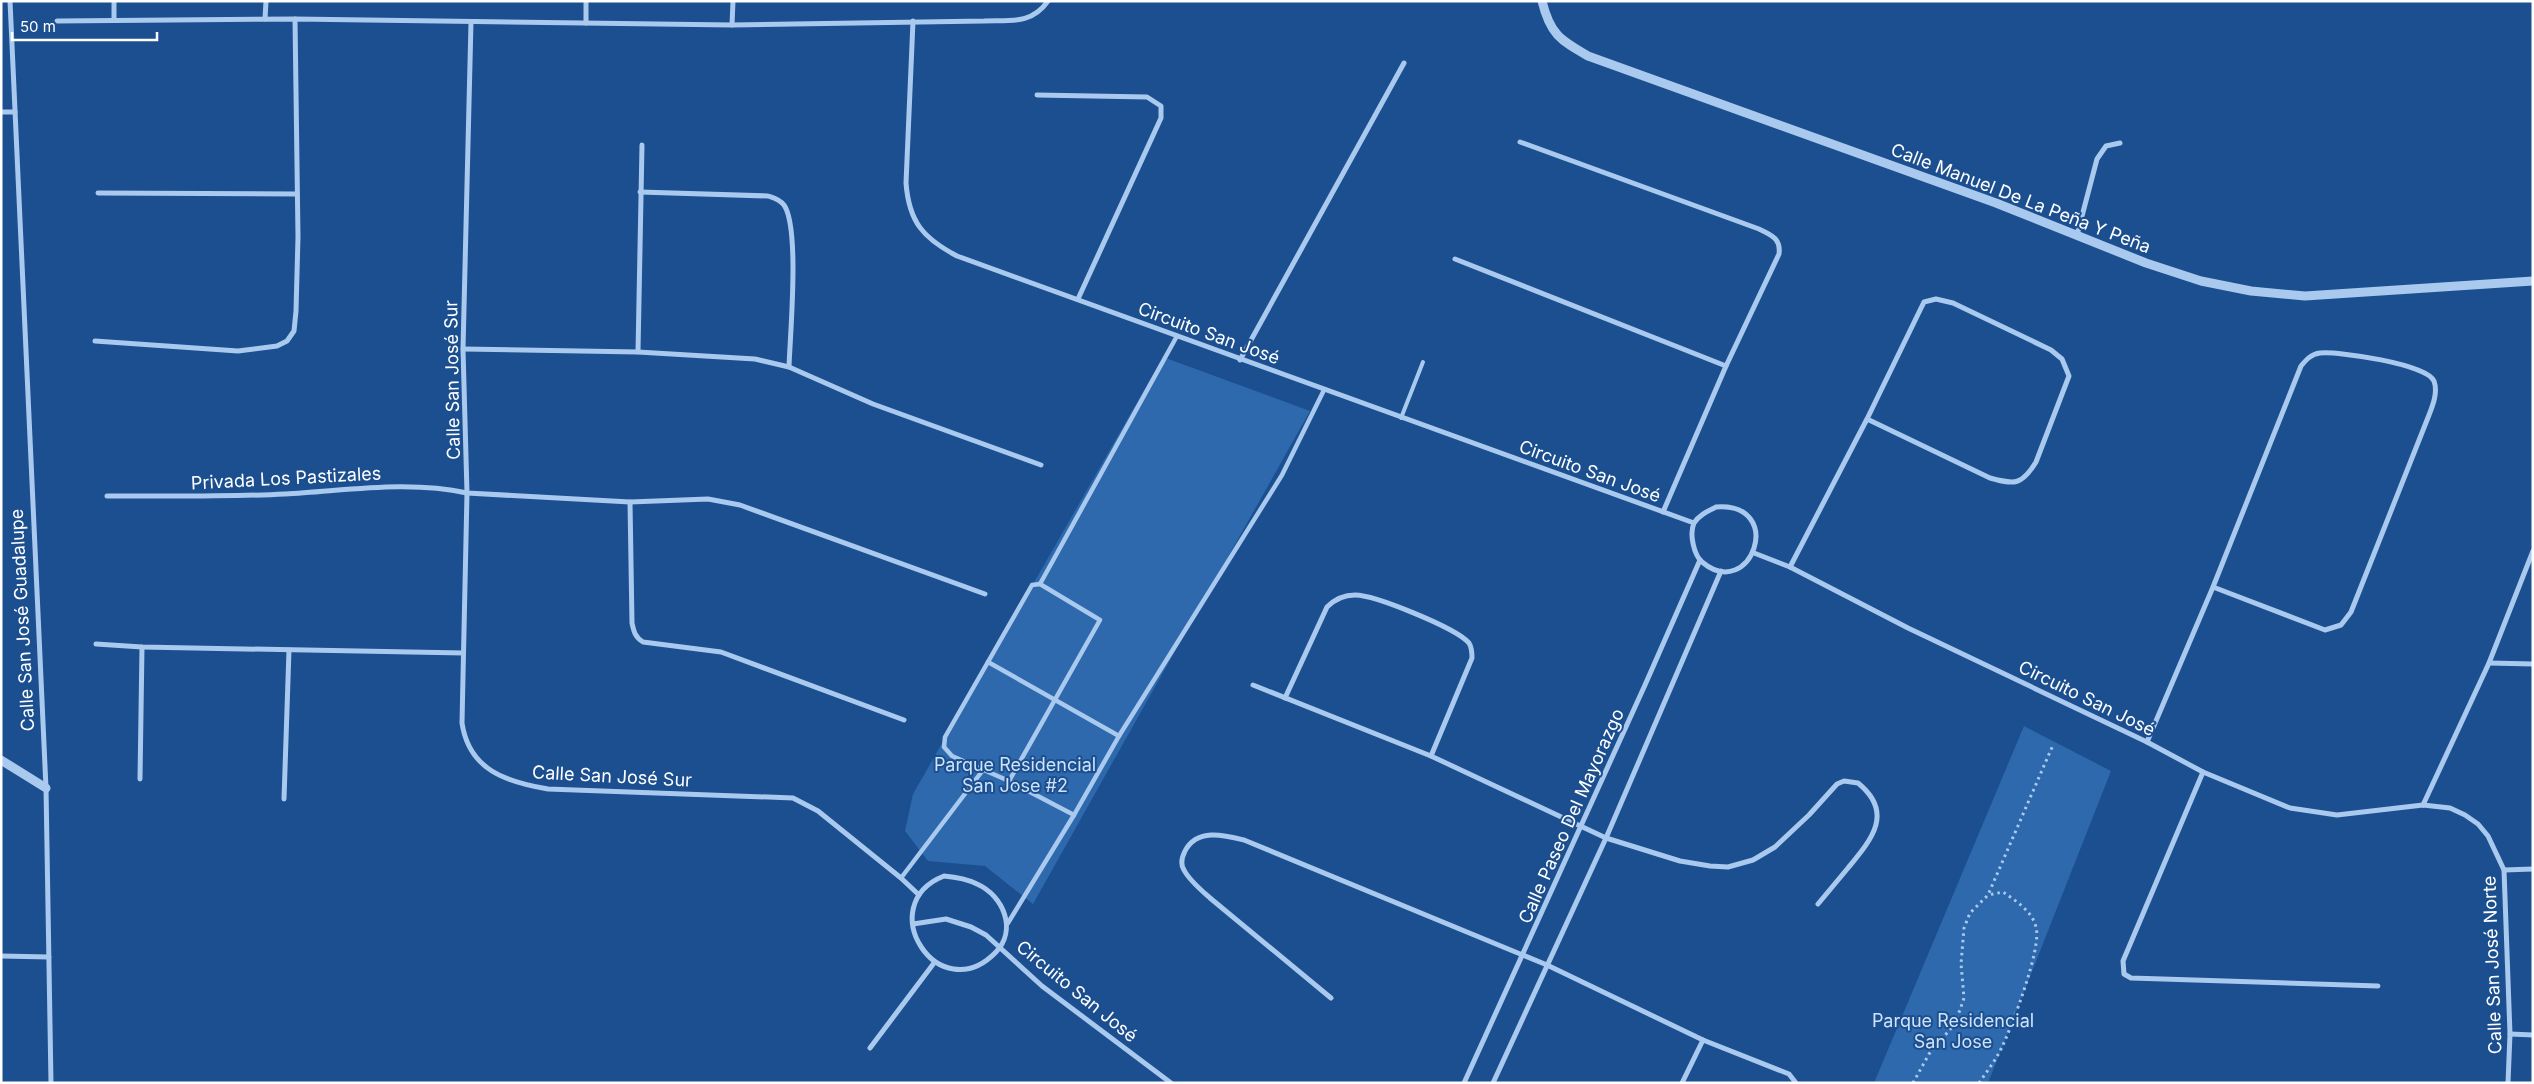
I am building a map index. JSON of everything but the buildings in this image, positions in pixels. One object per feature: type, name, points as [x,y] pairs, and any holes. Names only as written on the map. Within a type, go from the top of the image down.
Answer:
[{"type":"street","name":"Calle San José Guadalupe","points":[[10,1],[46,788],[51,1083]]},
{"type":"street","points":[[114,1],[114,19]]},
{"type":"street","points":[[265,19],[266,1]]},
{"type":"street","points":[[586,1],[586,23]]},
{"type":"street","points":[[732,25],[733,1]]},
{"type":"street","points":[[58,21],[295,18],[732,25],[1026,19],[1035,16],[1048,1]]},
{"type":"street","name":"Calle Manuel De La Peña Y Peña","points":[[1542,1],[1552,30],[1564,43],[1588,56],[1996,203],[2146,263],[2202,281],[2251,292],[2305,296],[2533,281]]},
{"type":"street","points":[[95,341],[238,351],[267,349],[287,341],[294,332],[296,311],[295,18]]},
{"type":"street","name":"Circuito San José","points":[[913,21],[906,183],[907,201],[913,218],[936,244],[957,256],[1694,523]]},
{"type":"street","name":"Calle San José Sur","points":[[470,22],[463,349],[467,494],[462,723],[465,741],[472,755],[501,777],[525,785],[548,789],[793,798],[818,811],[901,878],[919,895]]},
{"type":"street","points":[[1240,360],[1404,63]]},
{"type":"street","points":[[1037,95],[1147,97],[1161,106],[1161,118],[1078,299]]},
{"type":"street","points":[[1,112],[15,112]]},
{"type":"street","points":[[1520,142],[1742,223],[1777,239],[1780,246],[1779,254],[1726,366],[1663,512]]},
{"type":"street","points":[[2077,235],[2097,159],[2106,146],[2120,143]]},
{"type":"street","points":[[638,352],[642,146]]},
{"type":"street","points":[[640,192],[749,194],[778,199],[785,206],[790,221],[792,260],[789,367]]},
{"type":"street","points":[[98,193],[296,194]]},
{"type":"street","points":[[1455,259],[1726,366]]},
{"type":"street","points":[[1790,567],[1868,419],[1924,302],[1930,300],[1953,304],[2057,354],[2067,367],[2069,376],[2036,462],[2029,473],[2017,482],[2009,483],[1990,478],[1868,419]]},
{"type":"street","points":[[1040,584],[1177,336]]},
{"type":"street","points":[[463,349],[638,352],[755,359],[789,367],[882,408],[1041,465]]},
{"type":"street","points":[[2147,742],[2213,587],[2294,381],[2306,359],[2318,353],[2327,353],[2405,364],[2421,369],[2430,375],[2435,387],[2435,398],[2346,621],[2335,628],[2325,630],[2213,587]]},
{"type":"street","points":[[913,924],[931,920],[954,921],[971,927],[1001,947],[1007,935],[1008,923],[1074,815],[1119,736],[1282,475],[1324,390]]},
{"type":"street","name":"Privada Los Pastizales","points":[[107,496],[240,496],[389,486],[442,488],[467,494],[630,502],[708,499],[740,505],[985,594]]},
{"type":"street","points":[[630,502],[632,623],[634,635],[638,639],[643,642],[721,652],[904,720]]},
{"type":"street","points":[[1728,506],[1740,510],[1749,518],[1755,529],[1757,541],[1754,553],[1740,567],[1721,571],[1709,568],[1700,560],[1692,541],[1694,523],[1705,513],[1716,508],[1728,506]]},
{"type":"street","points":[[2423,805],[2489,663],[2533,551]]},
{"type":"street","name":"Circuito San José","points":[[1754,553],[1790,567],[1908,628],[2147,742],[2203,772],[2290,808],[2337,815],[2423,805]]},
{"type":"street","name":"Calle Paseo Del Mayorazgo","points":[[1464,1083],[1700,560]]},
{"type":"street","points":[[1493,1083],[1606,838],[1721,571]]},
{"type":"street","points":[[1009,781],[1100,620],[1040,584],[1032,585],[946,737],[944,747],[952,756],[1009,781],[1074,815]]},
{"type":"street","points":[[1285,698],[1326,607],[1339,598],[1362,596],[1436,622],[1468,642],[1472,648],[1472,658],[1431,756]]},
{"type":"street","points":[[96,644],[142,647],[463,653]]},
{"type":"street","points":[[140,779],[142,647]]},
{"type":"street","points":[[284,798],[290,650]]},
{"type":"street","points":[[988,662],[1119,736]]},
{"type":"street","points":[[2489,663],[2533,664]]},
{"type":"street","points":[[1253,685],[1431,756],[1606,838],[1680,861],[1710,866],[1728,866],[1753,860],[1775,847],[1809,815],[1829,790],[1837,784],[1844,781],[1858,783],[1874,800],[1877,808],[1876,824],[1870,841],[1818,904]]},
{"type":"street","points":[[1,760],[46,788]]},
{"type":"street","points":[[901,878],[983,770]]},
{"type":"street","points":[[2203,772],[2123,960],[2124,974],[2131,978],[2378,986]]},
{"type":"street","name":"Calle San José Norte","points":[[2423,805],[2450,808],[2478,824],[2488,836],[2504,870],[2510,1034],[2508,1083]]},
{"type":"street","points":[[1331,998],[1210,898],[1192,880],[1183,869],[1182,862],[1189,844],[1196,839],[1206,836],[1223,835],[1244,840],[1547,965],[1703,1040],[1789,1074],[1796,1083]]},
{"type":"street","points":[[2504,870],[2533,868]]},
{"type":"street","points":[[870,1048],[934,963],[917,942],[913,924],[913,913],[919,895],[934,880],[944,876],[979,884],[992,894],[1001,906],[1008,923]]},
{"type":"street","name":"Circuito San José","points":[[934,963],[954,968],[972,968],[988,960],[1001,947],[1042,986],[1171,1083]]},
{"type":"street","points":[[1,956],[49,957]]},
{"type":"street","points":[[2510,1034],[2533,1035]]},
{"type":"street","points":[[1682,1083],[1703,1040]]},
{"type":"lane","points":[[1401,418],[1423,362]]},
{"type":"path","points":[[1914,1083],[1928,1054],[1953,1026],[1960,1010],[1964,998],[1961,964],[1964,928],[1970,914],[1988,895],[2053,745]]},
{"type":"path","points":[[1979,1083],[2002,1048],[2021,996],[2037,942],[2036,927],[2030,914],[2002,892],[1988,895]]},
{"type":"green space","name":"Parque Residencial San Jose #2","points":[[1163,357],[1310,411],[1033,904],[985,866],[928,861],[905,831],[913,794]]},
{"type":"green space","name":"Parque Residencial San Jose","points":[[2024,726],[2111,771],[1988,1083],[1874,1083]]}]
